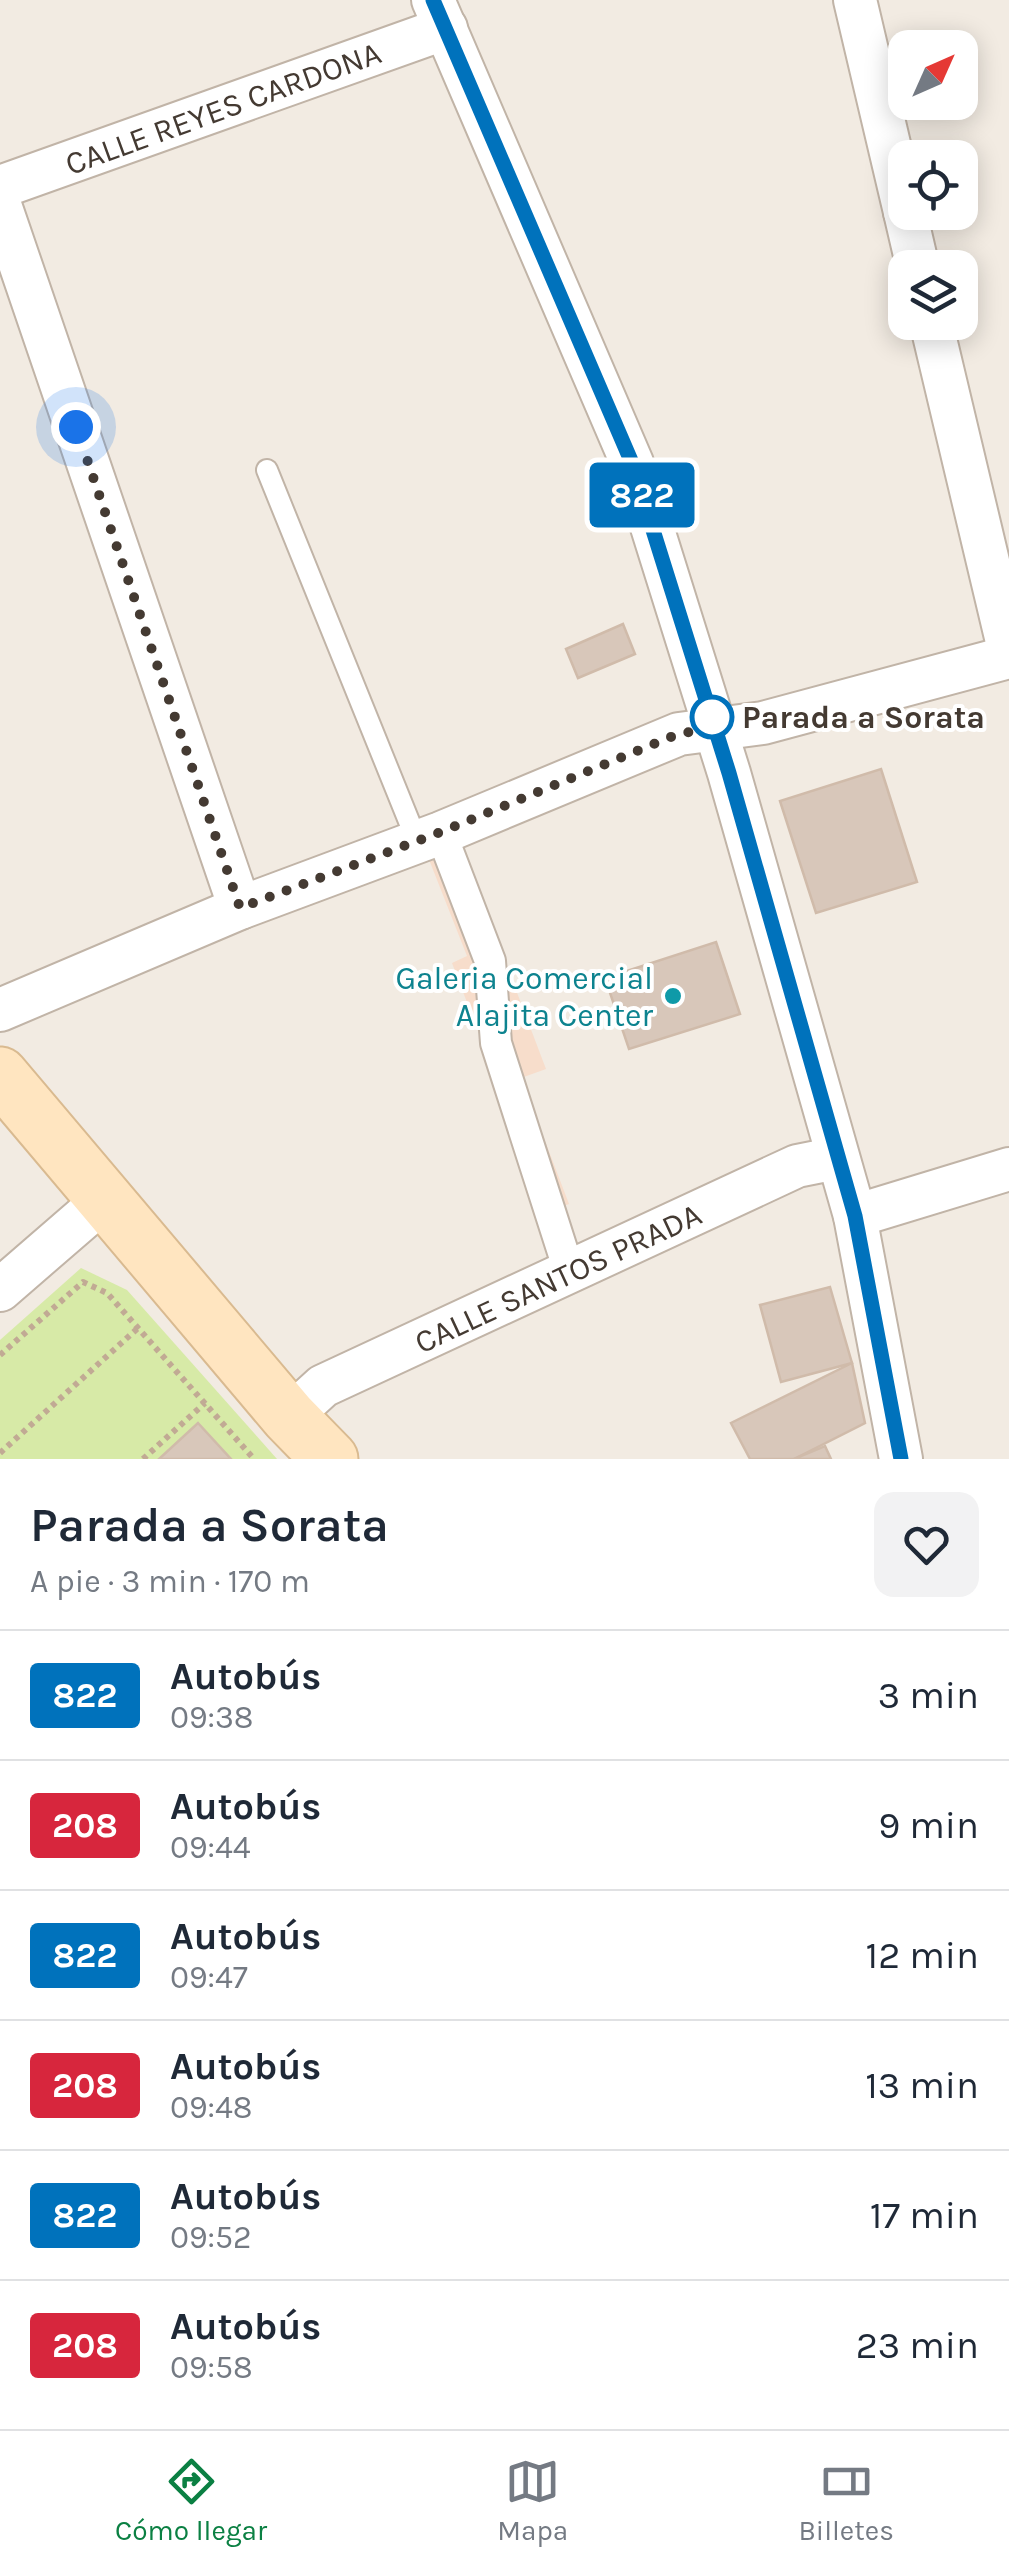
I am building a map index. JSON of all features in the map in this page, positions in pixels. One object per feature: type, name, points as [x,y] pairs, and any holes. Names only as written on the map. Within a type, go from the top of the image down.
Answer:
[{"type":"main road","points":[[0,1075],[289,1417],[330,1459]]},
{"type":"street","points":[[855,0],[888,140]]},
{"type":"street","points":[[440,14],[632,463],[715,728],[855,1216],[902,1459]]},
{"type":"street","name":"CALLE REYES CARDONA","points":[[0,187],[440,14]]},
{"type":"street","points":[[0,205],[240,908]]},
{"type":"street","points":[[3,1001],[429,837],[678,734],[763,723],[1009,653],[935,340]]},
{"type":"street","points":[[429,837],[490,960],[496,1042],[570,1274]]},
{"type":"street","name":"CALLE SANTOS PRADA","points":[[289,1417],[323,1386],[798,1166],[838,1158]]},
{"type":"street","points":[[855,1216],[1009,1170]]},
{"type":"street","points":[[0,1290],[104,1200]]},
{"type":"lane","points":[[267,470],[429,837]]},
{"type":"path","points":[[0,1354],[83,1282],[108,1294],[254,1459]]},
{"type":"path","points":[[0,1452],[138,1328]]},
{"type":"path","points":[[142,1459],[205,1404]]},
{"type":"shaded area","points":[[461,845],[546,1069],[521,1078],[569,1204],[547,1212],[452,963],[467,956],[428,857]]},
{"type":"green space","points":[[81,1268],[127,1290],[277,1459],[0,1459],[0,1340]]},
{"type":"building","points":[[623,624],[635,654],[578,678],[566,649]]},
{"type":"building","points":[[881,769],[917,882],[816,913],[780,801]]},
{"type":"building","name":"Galeria Comercial Alajita Center","points":[[716,942],[740,1014],[629,1049],[605,978]]},
{"type":"building","points":[[830,1287],[852,1363],[781,1382],[760,1305]]},
{"type":"building","points":[[852,1363],[865,1423],[794,1459],[750,1459],[731,1423]]},
{"type":"building","points":[[198,1423],[231,1459],[159,1459]]},
{"type":"building","points":[[825,1446],[831,1459],[794,1459]]},
{"type":"bus line","name":"822","points":[[433,0],[632,463],[729,773],[855,1216],[901,1459]]},
{"type":"place","name":"Parada a Sorata","points":[[712,717]]},
{"type":"place","name":"Galeria Comercial Alajita Center","points":[[673,996]]},
{"type":"route","points":[[76,427],[240,908],[441,832],[678,734],[715,728],[712,717]]}]
